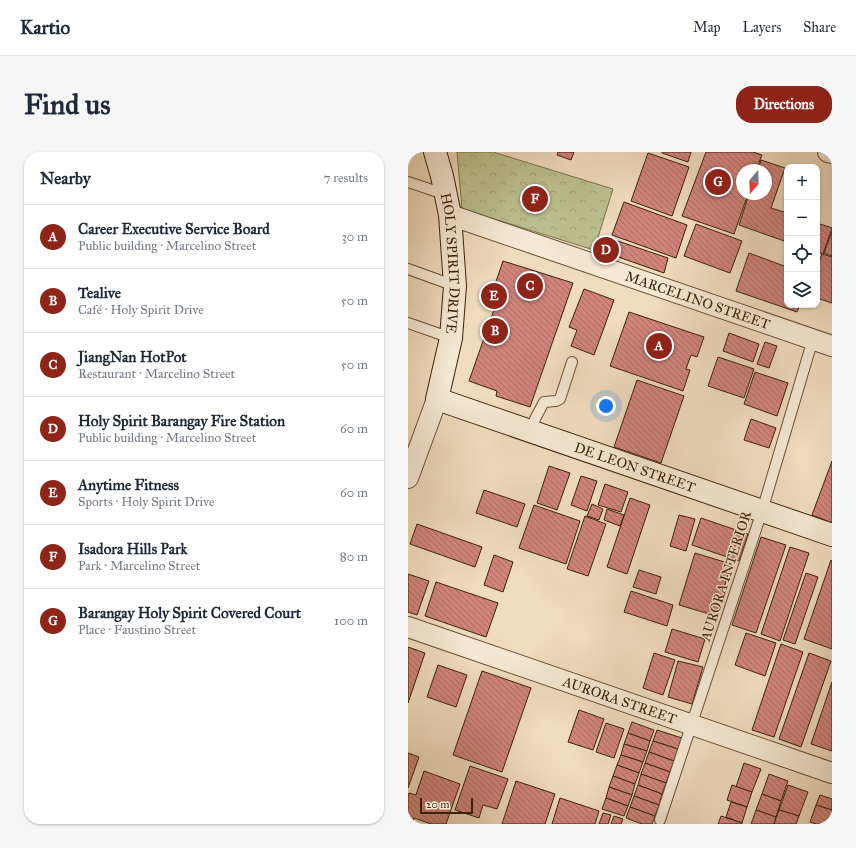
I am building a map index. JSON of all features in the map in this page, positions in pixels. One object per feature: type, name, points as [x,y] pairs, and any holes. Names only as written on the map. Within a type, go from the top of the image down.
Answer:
[{"type":"main road","name":"HOLY SPIRIT DRIVE","points":[[435,152],[448,205],[455,286],[451,338],[437,399]]},
{"type":"main road","name":"DE LEON STREET","points":[[437,399],[832,535]]},
{"type":"street","points":[[828,152],[832,153]]},
{"type":"street","name":"MARCELINO STREET","points":[[448,205],[832,346]]},
{"type":"street","points":[[408,478],[437,399]]},
{"type":"street","name":"AURORA STREET","points":[[408,627],[832,773]]},
{"type":"lane","points":[[408,182],[448,205]]},
{"type":"lane","points":[[408,269],[455,286]]},
{"type":"lane","points":[[408,323],[451,338]]},
{"type":"lane","name":"AURORA INTERIOR","points":[[660,820],[762,511],[813,339]]},
{"type":"lane","points":[[530,431],[544,402],[556,401],[560,399],[572,362]]},
{"type":"green space","points":[[457,152],[493,152],[613,189],[594,250],[462,209]]},
{"type":"building","points":[[558,152],[574,152],[571,160],[557,155]]},
{"type":"building","points":[[662,152],[691,152],[688,162]]},
{"type":"building","points":[[706,152],[753,152],[762,155],[758,164],[736,164],[736,200],[746,200],[734,234],[682,216]]},
{"type":"building","points":[[648,153],[689,167],[672,216],[631,201]]},
{"type":"building","points":[[761,160],[784,168],[771,208],[784,212],[784,241],[739,225],[747,200],[772,200],[772,164],[760,164]]},
{"type":"building","points":[[624,202],[687,225],[676,258],[612,235]]},
{"type":"building","points":[[696,224],[742,241],[730,273],[684,256]]},
{"type":"building","points":[[820,224],[832,228],[823,254],[820,253]]},
{"type":"building","points":[[832,231],[832,256],[824,253]]},
{"type":"building","points":[[609,238],[668,258],[664,273],[604,252]]},
{"type":"building","points":[[749,253],[784,266],[784,308],[736,291]]},
{"type":"building","points":[[822,254],[832,257],[832,303],[820,299],[820,260]]},
{"type":"building","points":[[503,261],[573,283],[530,407],[496,396],[497,391],[469,381],[495,307],[488,305]]},
{"type":"building","points":[[584,289],[614,300],[594,355],[571,346],[577,330],[569,327]]},
{"type":"building","points":[[785,308],[799,308],[797,312]]},
{"type":"building","points":[[629,312],[704,337],[697,357],[691,355],[686,369],[690,370],[683,391],[610,366]]},
{"type":"building","points":[[729,333],[759,344],[753,362],[723,351]]},
{"type":"building","points":[[765,342],[777,346],[769,368],[757,364]]},
{"type":"building","points":[[718,357],[754,369],[744,398],[708,386]]},
{"type":"building","points":[[755,372],[788,383],[777,416],[744,404]]},
{"type":"building","points":[[637,380],[684,396],[661,463],[614,447]]},
{"type":"building","points":[[751,419],[776,428],[769,448],[744,440]]},
{"type":"building","points":[[832,461],[832,523],[812,515]]},
{"type":"building","points":[[549,466],[570,473],[557,510],[537,503]]},
{"type":"building","points":[[581,476],[597,481],[587,511],[571,505]]},
{"type":"building","points":[[605,484],[628,492],[621,512],[598,505]]},
{"type":"building","points":[[484,490],[525,504],[517,527],[476,513]]},
{"type":"building","points":[[630,498],[650,505],[627,574],[607,567]]},
{"type":"building","points":[[592,504],[603,509],[599,520],[587,516]]},
{"type":"building","points":[[534,505],[580,521],[566,564],[519,548]]},
{"type":"building","points":[[607,509],[624,515],[620,526],[604,520]]},
{"type":"building","points":[[679,515],[695,519],[686,551],[670,546]]},
{"type":"building","points":[[585,516],[606,524],[588,576],[567,569]]},
{"type":"building","points":[[701,518],[748,534],[739,561],[692,545]]},
{"type":"building","points":[[417,524],[482,547],[475,567],[410,544]]},
{"type":"building","points":[[761,537],[786,545],[756,633],[732,625]]},
{"type":"building","points":[[790,547],[809,553],[780,641],[761,634]]},
{"type":"building","points":[[695,553],[731,564],[716,616],[679,605]]},
{"type":"building","points":[[494,555],[513,562],[503,592],[484,585]]},
{"type":"building","points":[[831,560],[832,561],[832,649],[804,639]]},
{"type":"building","points":[[639,570],[661,577],[656,594],[633,587]]},
{"type":"building","points":[[806,573],[818,577],[795,644],[783,640]]},
{"type":"building","points":[[408,574],[429,581],[417,615],[408,612]]},
{"type":"building","points":[[436,582],[498,603],[486,637],[425,616]]},
{"type":"building","points":[[631,591],[673,605],[667,626],[624,612]]},
{"type":"building","points":[[672,629],[705,639],[698,662],[665,652]]},
{"type":"building","points":[[746,633],[776,643],[765,676],[735,665]]},
{"type":"building","points":[[781,644],[803,652],[774,737],[752,730]]},
{"type":"building","points":[[408,647],[425,653],[408,703]]},
{"type":"building","points":[[654,653],[675,660],[663,695],[643,688]]},
{"type":"building","points":[[809,653],[831,661],[801,747],[779,739]]},
{"type":"building","points":[[678,661],[703,667],[692,704],[668,697]]},
{"type":"building","points":[[438,665],[467,675],[456,707],[427,697]]},
{"type":"building","points":[[482,671],[531,688],[502,772],[453,755]]},
{"type":"building","points":[[832,682],[832,751],[811,744]]},
{"type":"building","points":[[579,710],[604,719],[593,750],[568,742]]},
{"type":"building","points":[[632,722],[654,730],[650,741],[628,733]]},
{"type":"building","points":[[606,723],[624,729],[614,758],[596,752]]},
{"type":"building","points":[[657,730],[682,738],[678,749],[653,741]]},
{"type":"building","points":[[628,733],[650,741],[647,751],[624,744]]},
{"type":"building","points":[[653,741],[678,749],[674,761],[649,752]]},
{"type":"building","points":[[624,744],[647,751],[643,762],[621,755]]},
{"type":"building","points":[[649,752],[674,761],[670,772],[645,763]]},
{"type":"building","points":[[408,753],[419,757],[408,788]]},
{"type":"building","points":[[621,755],[643,762],[639,773],[617,765]]},
{"type":"building","points":[[645,763],[670,772],[666,783],[641,774]]},
{"type":"building","points":[[744,763],[761,769],[752,792],[736,787]]},
{"type":"building","points":[[617,765],[639,773],[635,784],[613,776]]},
{"type":"building","points":[[470,766],[508,779],[497,809],[483,805],[479,818],[455,810]]},
{"type":"building","points":[[424,771],[460,784],[446,824],[431,824],[414,818],[412,824],[408,823],[408,796],[409,793],[416,795]]},
{"type":"building","points":[[641,774],[666,783],[662,794],[638,785]]},
{"type":"building","points":[[769,774],[788,781],[781,801],[762,794]]},
{"type":"building","points":[[613,776],[635,784],[632,795],[609,787]]},
{"type":"building","points":[[516,781],[555,794],[545,824],[502,824]]},
{"type":"building","points":[[638,785],[662,794],[659,805],[634,796]]},
{"type":"building","points":[[732,785],[752,792],[747,807],[727,800]]},
{"type":"building","points":[[788,785],[808,792],[799,816],[779,810]]},
{"type":"building","points":[[609,787],[632,795],[628,806],[606,798]]},
{"type":"building","points":[[762,794],[781,801],[776,817],[756,810]]},
{"type":"building","points":[[820,795],[832,799],[832,810],[816,805]]},
{"type":"building","points":[[634,796],[659,805],[655,816],[630,807]]},
{"type":"building","points":[[560,798],[599,811],[595,824],[552,824]]},
{"type":"building","points":[[606,798],[628,806],[624,816],[602,809]]},
{"type":"building","points":[[731,802],[747,807],[742,823],[726,817]]},
{"type":"building","points":[[816,805],[832,810],[832,824],[816,824],[810,822]]},
{"type":"building","points":[[630,807],[655,816],[652,824],[642,824],[626,818]]},
{"type":"building","points":[[756,810],[776,817],[774,824],[751,824]]},
{"type":"building","points":[[779,810],[799,816],[796,824],[774,824]]},
{"type":"building","points":[[603,813],[611,815],[608,824],[599,824]]},
{"type":"building","points":[[614,816],[623,819],[621,824],[611,824]]},
{"type":"building","points":[[721,816],[742,823],[742,824],[718,824]]},
{"type":"place","name":"Barangay Holy Spirit Covered Court","points":[[718,182]]},
{"type":"place","name":"Isadora Hills Park","points":[[535,199]]},
{"type":"place","name":"Holy Spirit Barangay Fire Station","points":[[606,250]]},
{"type":"place","name":"JiangNan HotPot","points":[[530,286]]},
{"type":"place","name":"Anytime Fitness","points":[[494,296]]},
{"type":"place","name":"Tealive","points":[[495,331]]},
{"type":"place","name":"Career Executive Service Board","points":[[659,346]]}]
